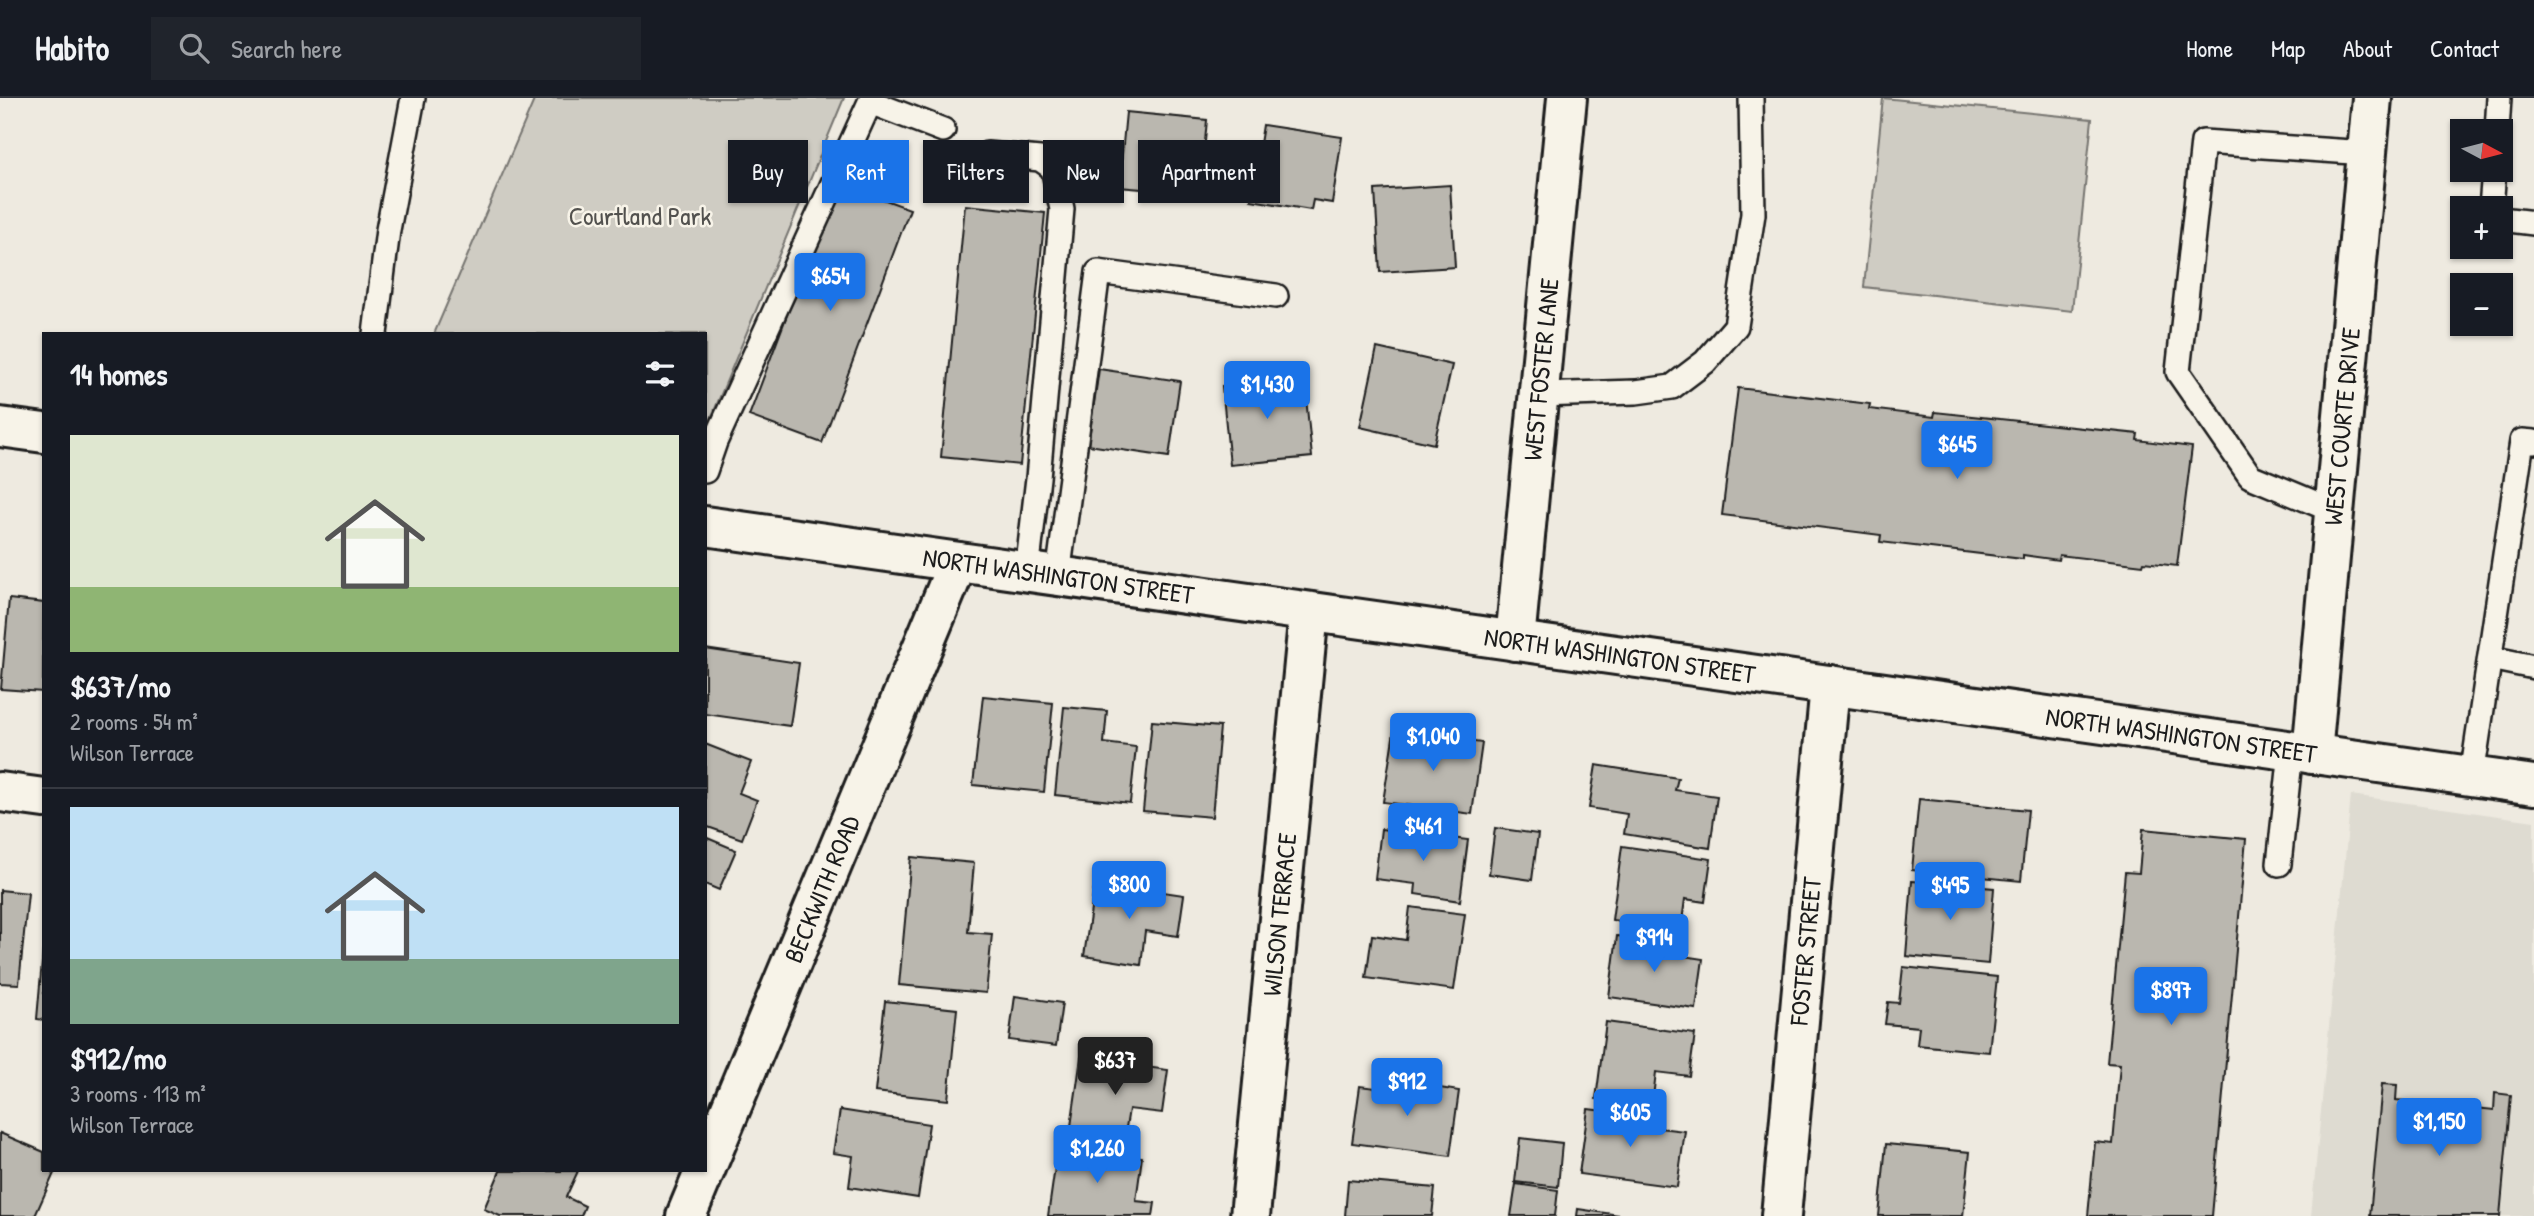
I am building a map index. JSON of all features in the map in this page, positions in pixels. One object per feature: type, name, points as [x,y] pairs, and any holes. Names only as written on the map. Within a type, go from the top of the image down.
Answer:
[{"type":"street","name":"WEST FOSTER LANE","points":[[1515,641],[1567,98]]},
{"type":"street","name":"WEST COURTE DRIVE","points":[[2301,752],[2334,511],[2372,98]]},
{"type":"street","points":[[0,427],[42,433]]},
{"type":"street","name":"NORTH WASHINGTON STREET","points":[[707,526],[2534,785]]},
{"type":"street","name":"BECKWITH ROAD","points":[[707,1168],[958,562]]},
{"type":"street","name":"WILSON TERRACE","points":[[1250,1216],[1309,612]]},
{"type":"street","name":"FOSTER STREET","points":[[1781,1216],[1830,685]]},
{"type":"street","points":[[0,792],[42,798]]},
{"type":"street","name":"BECKWITH ROAD","points":[[687,1216],[705,1172]]},
{"type":"lane","points":[[375,332],[388,230],[413,98]]},
{"type":"lane","points":[[1538,395],[1636,392],[1672,387],[1705,362],[1736,327],[1753,214],[1751,98]]},
{"type":"lane","points":[[2498,119],[2499,98]]},
{"type":"lane","points":[[707,465],[715,442],[870,103],[943,130]]},
{"type":"lane","points":[[2334,511],[2250,476],[2178,372],[2203,142],[2367,153]]},
{"type":"lane","points":[[1029,158],[1040,159],[1053,168],[1062,209],[1038,478],[1042,574]]},
{"type":"lane","points":[[2513,220],[2534,223]]},
{"type":"lane","points":[[1042,574],[1098,272],[1276,296]]},
{"type":"lane","points":[[2472,776],[2522,441],[2534,442]]},
{"type":"lane","points":[[2490,658],[2534,667]]},
{"type":"lane","points":[[2279,864],[2301,752]]},
{"type":"shaded area","points":[[2351,795],[2534,821],[2534,1216],[2311,1216]]},
{"type":"green space","name":"Courtland Park","points":[[535,98],[844,98],[827,140],[822,140],[822,151],[808,185],[808,140],[728,140],[728,203],[800,203],[707,428],[707,332],[435,332]]},
{"type":"green space","points":[[1883,98],[2092,119],[2072,311],[1864,287]]},
{"type":"building","points":[[1126,112],[1207,120],[1205,140],[1138,140],[1138,189],[1124,187]]},
{"type":"building","points":[[1263,125],[1342,137],[1332,203],[1313,200],[1311,210],[1269,203],[1280,203],[1280,140],[1261,140]]},
{"type":"building","points":[[1450,185],[1455,267],[1380,272],[1375,190]]},
{"type":"building","points":[[829,203],[894,203],[910,209],[822,443],[749,416]]},
{"type":"building","points":[[965,205],[1045,213],[1020,465],[941,457]]},
{"type":"building","points":[[1377,348],[1452,365],[1434,444],[1360,427]]},
{"type":"building","points":[[1099,369],[1180,381],[1169,457],[1088,445]]},
{"type":"building","points":[[1304,378],[1312,457],[1230,465],[1222,386]]},
{"type":"building","points":[[1738,388],[1870,404],[1869,409],[1934,417],[1935,412],[2138,434],[2137,440],[2192,447],[2177,566],[2144,562],[2143,565],[2059,555],[2058,560],[2023,555],[2023,559],[1880,542],[1881,535],[1722,515]]},
{"type":"building","points":[[9,599],[42,603],[42,692],[1,689]]},
{"type":"building","points":[[707,649],[799,663],[790,726],[707,714]]},
{"type":"building","points":[[983,696],[1053,703],[1044,792],[973,785]]},
{"type":"building","points":[[1064,707],[1107,711],[1104,743],[1136,747],[1130,803],[1055,795]]},
{"type":"building","points":[[1152,721],[1220,727],[1212,817],[1143,811]]},
{"type":"building","points":[[1394,731],[1482,743],[1472,814],[1383,802]]},
{"type":"building","points":[[707,745],[751,762],[739,793],[757,800],[742,839],[707,827]]},
{"type":"building","points":[[1596,765],[1678,778],[1675,790],[1717,796],[1710,848],[1624,834],[1627,814],[1589,808]]},
{"type":"building","points":[[1919,799],[2028,810],[2021,881],[1912,870]]},
{"type":"building","points":[[1495,828],[1538,834],[1532,880],[1489,874]]},
{"type":"building","points":[[1381,829],[1468,840],[1460,901],[1415,894],[1416,884],[1375,879]]},
{"type":"building","points":[[2143,829],[2246,839],[2212,1216],[2088,1216],[2095,1142],[2113,1144],[2120,1064],[2107,1063],[2125,872],[2139,873]]},
{"type":"building","points":[[707,838],[736,850],[719,890],[707,885]]},
{"type":"building","points":[[1622,846],[1711,859],[1705,902],[1685,899],[1681,930],[1612,920]]},
{"type":"building","points":[[911,857],[974,863],[968,932],[992,934],[986,993],[899,985]]},
{"type":"building","points":[[1912,881],[1994,888],[1988,964],[1906,956]]},
{"type":"building","points":[[1095,882],[1184,895],[1178,936],[1145,931],[1141,965],[1084,956]]},
{"type":"building","points":[[0,890],[28,893],[19,984],[0,983]]},
{"type":"building","points":[[1410,907],[1465,914],[1454,990],[1366,978],[1372,935],[1406,940]]},
{"type":"building","points":[[1617,936],[1665,942],[1664,953],[1703,959],[1696,1009],[1609,997]]},
{"type":"building","points":[[42,962],[42,1020],[37,1019]]},
{"type":"building","points":[[1903,967],[1997,977],[1989,1052],[1917,1045],[1919,1027],[1885,1024],[1888,1002],[1899,1003]]},
{"type":"building","points":[[1015,996],[1062,1003],[1056,1046],[1009,1040]]},
{"type":"building","points":[[885,1001],[957,1009],[948,1100],[875,1092]]},
{"type":"building","points":[[1606,1022],[1695,1034],[1689,1076],[1656,1072],[1652,1106],[1596,1099]]},
{"type":"building","points":[[1081,1058],[1168,1070],[1162,1113],[1129,1109],[1124,1140],[1070,1133]]},
{"type":"building","points":[[1402,1082],[1459,1091],[1450,1156],[1352,1143],[1360,1086],[1400,1091]]},
{"type":"building","points":[[2382,1084],[2397,1085],[2396,1100],[2494,1110],[2495,1093],[2511,1095],[2500,1216],[2370,1216]]},
{"type":"building","points":[[1588,1109],[1644,1116],[1643,1126],[1685,1131],[1677,1187],[1579,1174]]},
{"type":"building","points":[[840,1110],[929,1124],[918,1198],[849,1187],[853,1156],[833,1153]]},
{"type":"building","points":[[0,1133],[42,1151],[42,1172],[55,1172],[35,1216],[0,1216]]},
{"type":"building","points":[[1520,1138],[1562,1143],[1558,1187],[1515,1182]]},
{"type":"building","points":[[1886,1144],[1970,1152],[1963,1216],[1879,1216]]},
{"type":"building","points":[[1058,1146],[1142,1157],[1136,1201],[1155,1203],[1153,1216],[1048,1216]]},
{"type":"building","points":[[500,1172],[578,1172],[566,1197],[585,1206],[581,1216],[500,1216],[484,1209]]},
{"type":"building","points":[[1348,1180],[1435,1188],[1432,1216],[1345,1216]]},
{"type":"building","points":[[1516,1184],[1558,1190],[1555,1216],[1511,1216]]},
{"type":"building","points":[[1578,1209],[1626,1216],[1577,1216]]}]
